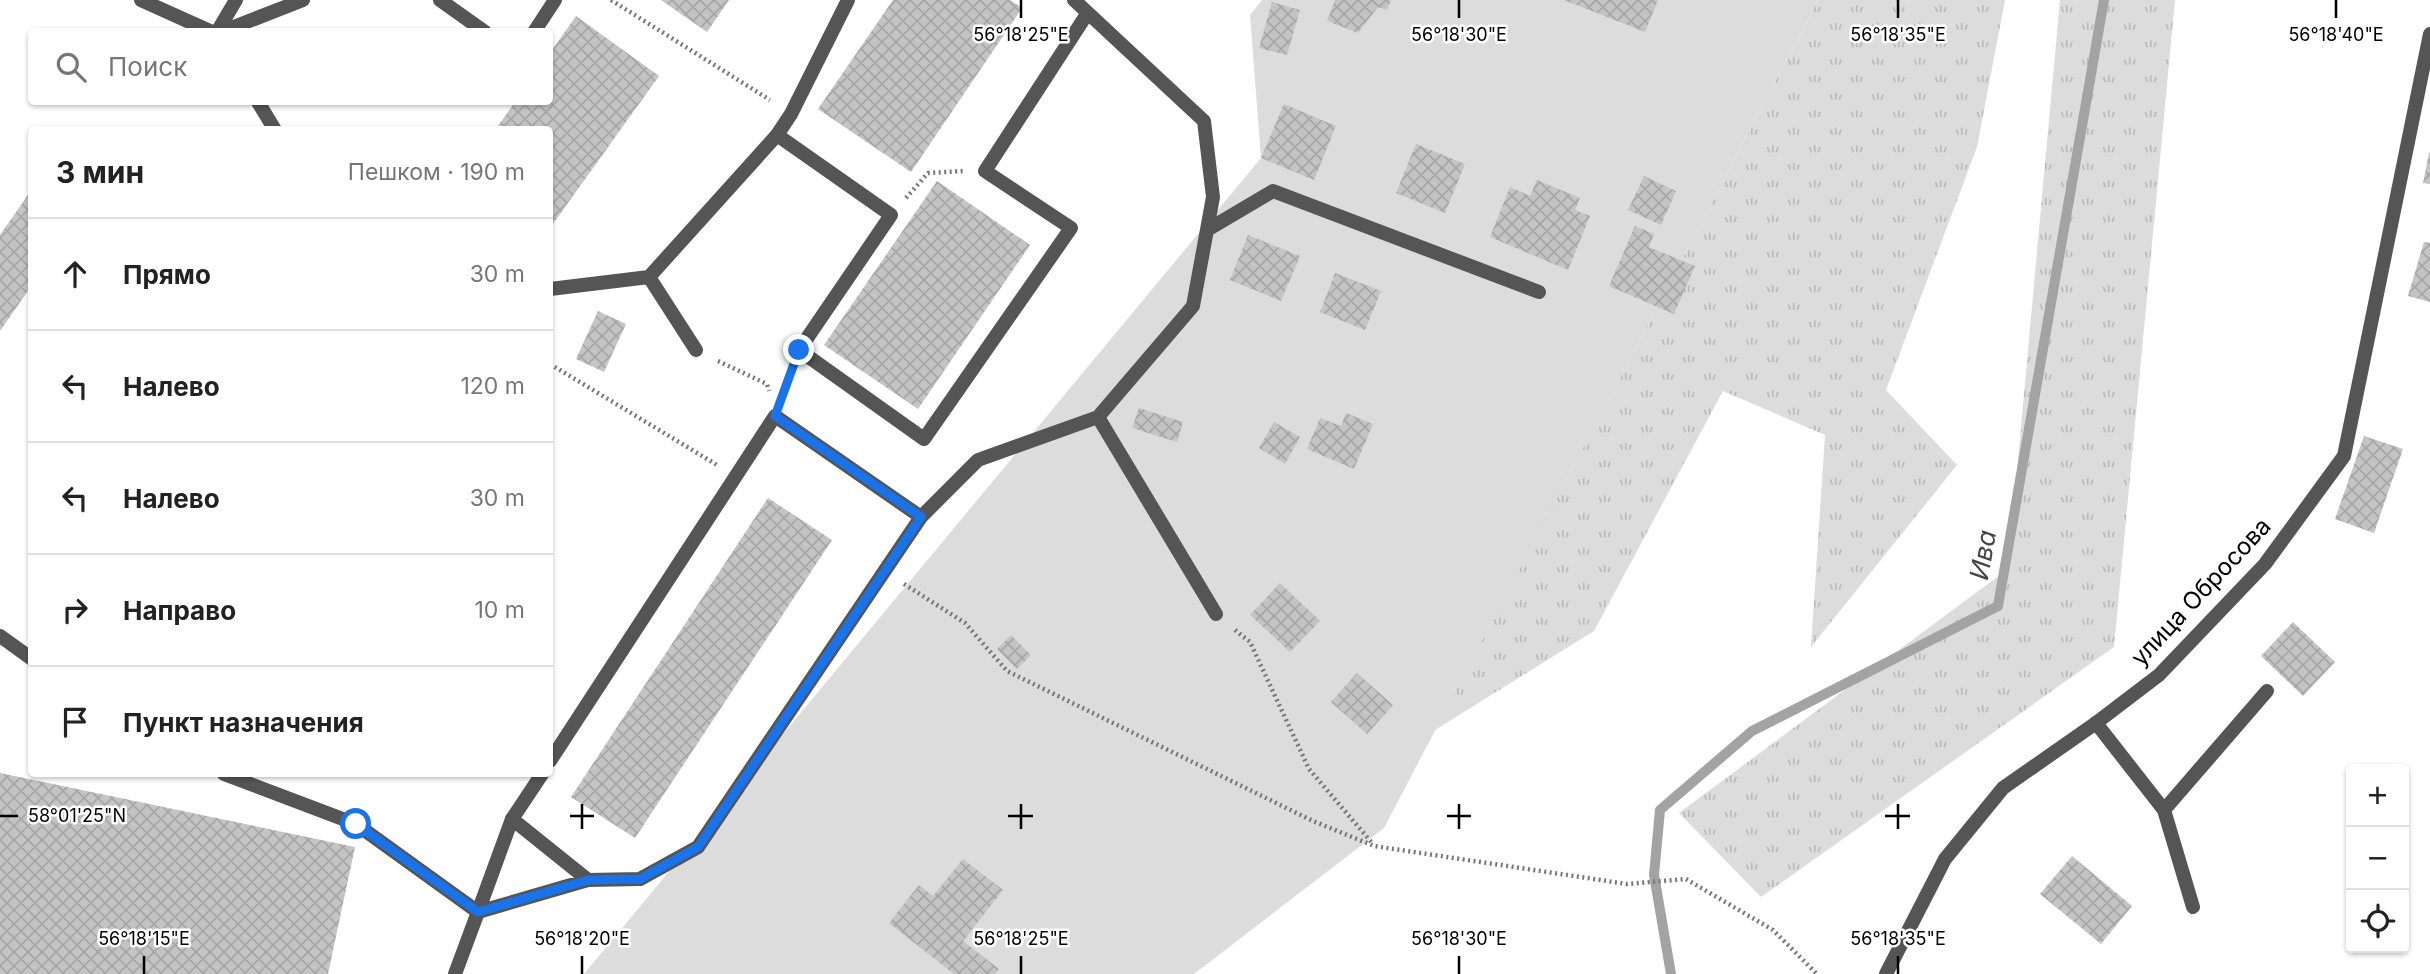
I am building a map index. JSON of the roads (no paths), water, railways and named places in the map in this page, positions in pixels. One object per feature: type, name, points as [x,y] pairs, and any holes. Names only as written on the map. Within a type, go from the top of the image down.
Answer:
[{"type":"street","points":[[141,0],[208,28]]},
{"type":"street","points":[[219,28],[236,0]]},
{"type":"street","points":[[228,28],[303,0]]},
{"type":"street","points":[[440,0],[479,28]]},
{"type":"street","points":[[537,28],[555,0]]},
{"type":"street","points":[[553,289],[649,277],[777,135],[791,114],[848,0]]},
{"type":"street","points":[[478,912],[588,880],[640,879],[698,847],[921,517],[978,460],[1098,416],[1193,306],[1213,197],[1204,121],[1074,0]]},
{"type":"street","points":[[777,135],[891,215],[799,350],[924,439],[1071,228],[985,171],[1087,14]]},
{"type":"street","name":"улица Обросова","points":[[1886,974],[1945,859],[2003,788],[2159,675],[2265,564],[2344,456],[2430,34]]},
{"type":"street","points":[[260,105],[273,126]]},
{"type":"street","points":[[1207,230],[1273,191],[1539,292]]},
{"type":"street","points":[[649,277],[696,350]]},
{"type":"street","points":[[553,756],[775,416],[921,517]]},
{"type":"street","points":[[1098,416],[1216,614]]},
{"type":"street","points":[[0,636],[28,656]]},
{"type":"street","points":[[2164,810],[2267,691]]},
{"type":"street","points":[[2096,723],[2164,810],[2193,907]]},
{"type":"street","points":[[232,777],[356,824],[478,912]]},
{"type":"street","points":[[456,974],[512,819],[540,777]]},
{"type":"street","points":[[512,819],[588,880]]},
{"type":"waterway","name":"Ива","points":[[1671,974],[1654,875],[1660,810],[1752,731],[1998,606],[2104,0]]}]
